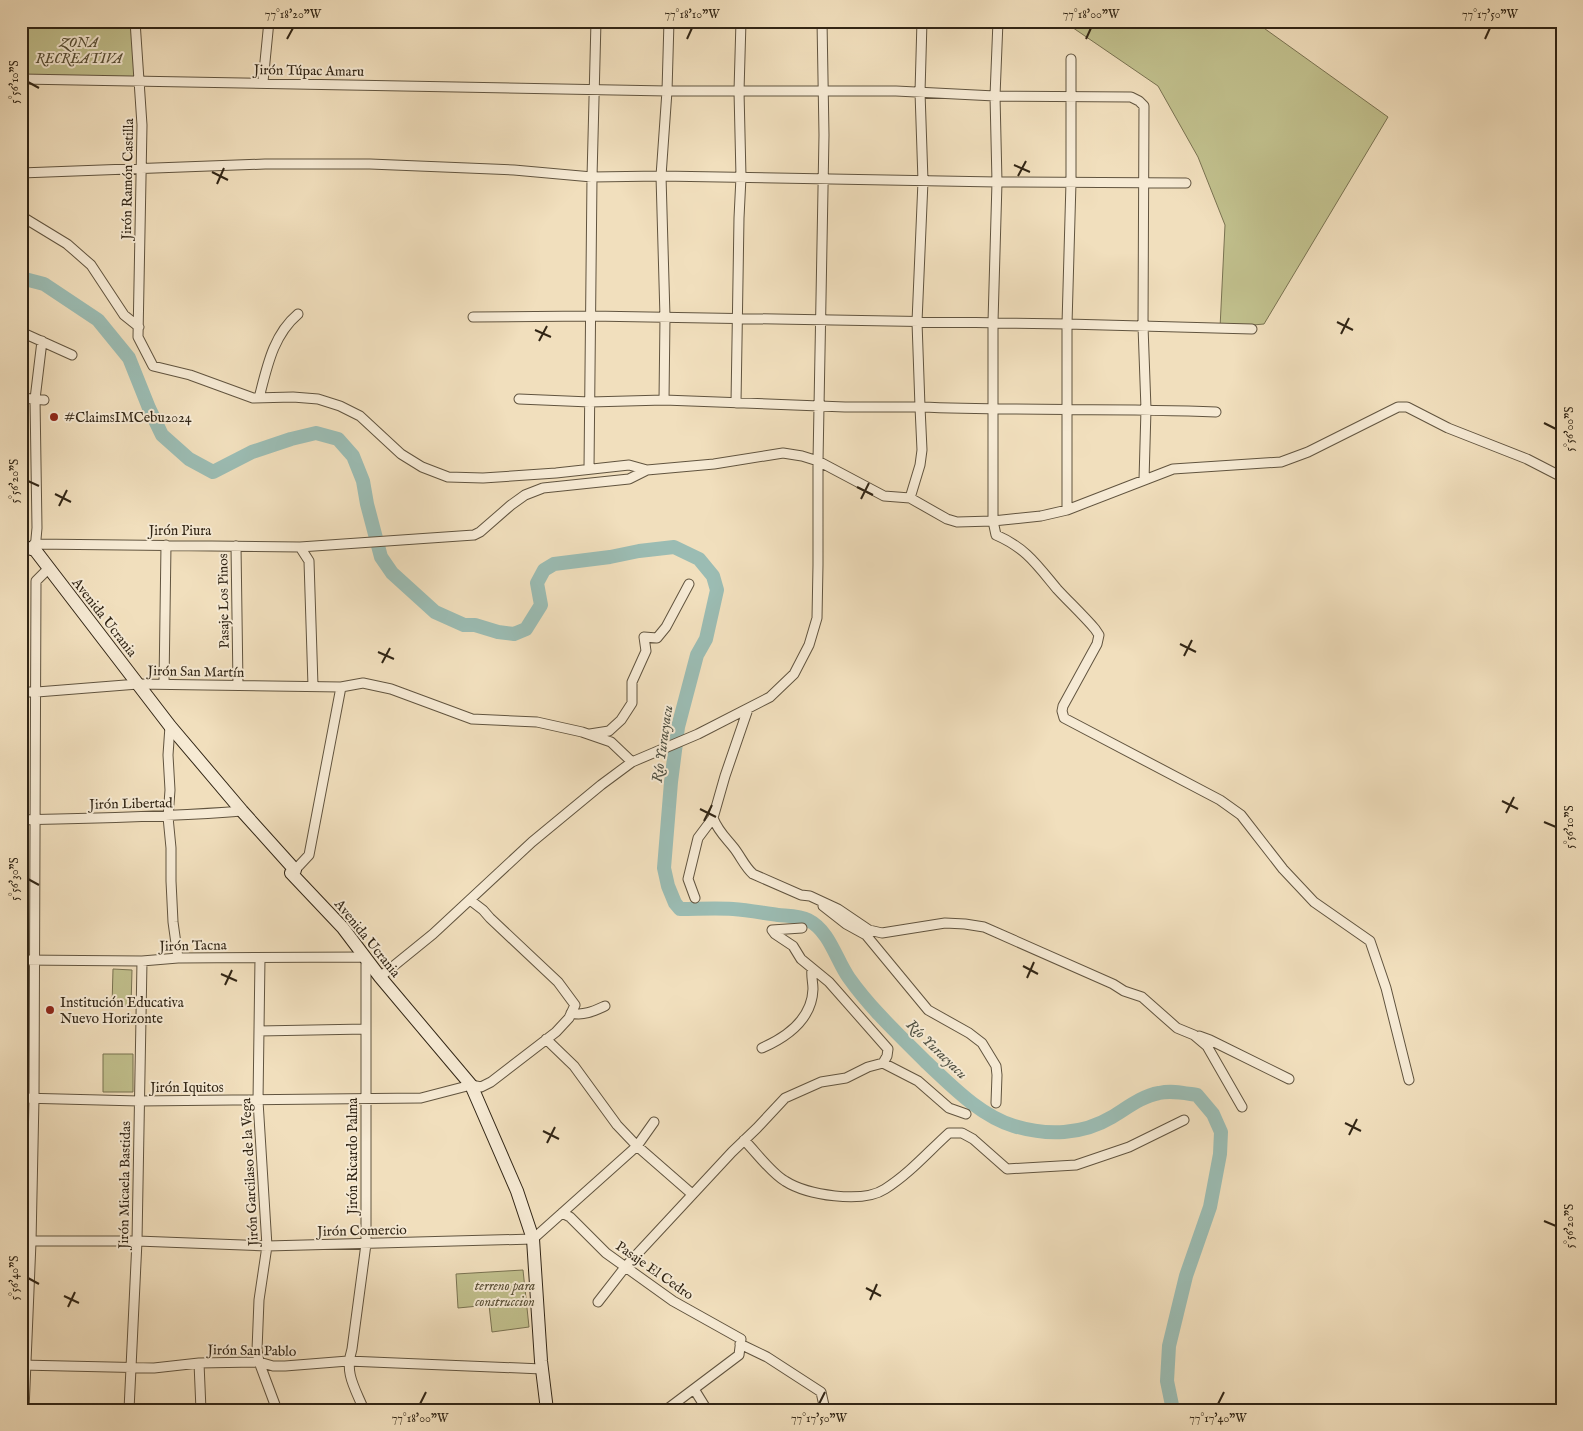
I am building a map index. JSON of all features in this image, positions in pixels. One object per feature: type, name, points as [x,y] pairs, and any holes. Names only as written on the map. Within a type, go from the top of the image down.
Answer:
[{"type":"main road","name":"Jirón Piura","points":[[21,546],[34,547]]},
{"type":"main road","name":"Avenida Ucrania","points":[[34,547],[48,569],[170,726],[295,870],[291,873],[343,928],[380,977],[471,1085],[516,1191],[533,1239],[542,1369],[547,1410]]},
{"type":"street","name":"Jirón Ramón Castilla","points":[[135,21],[142,125],[138,337],[152,366],[190,375],[253,398],[259,398]]},
{"type":"street","points":[[263,82],[269,21]]},
{"type":"street","points":[[589,469],[592,177],[596,88],[596,21]]},
{"type":"street","points":[[664,400],[665,317],[661,176],[667,91],[669,21]]},
{"type":"street","points":[[736,403],[741,177],[739,91],[741,21]]},
{"type":"street","points":[[380,977],[433,934],[532,842],[600,785],[632,762],[698,734],[770,697],[794,674],[809,644],[817,618],[823,178],[822,21]]},
{"type":"street","points":[[910,498],[920,465],[922,450],[916,322],[922,181],[920,92],[922,21]]},
{"type":"street","points":[[998,21],[995,96],[997,182],[993,322],[993,521],[996,535],[1015,544],[1038,564],[1099,635],[1097,644],[1063,706],[1064,718],[1220,800],[1241,814],[1283,869],[1314,902],[1370,941],[1386,988],[1409,1080]]},
{"type":"street","points":[[1067,510],[1067,324],[1071,182],[1071,59]]},
{"type":"street","name":"Jirón Túpac Amaru","points":[[21,79],[596,88],[667,91],[920,92],[995,96],[1131,97],[1139,100],[1144,106],[1143,183]]},
{"type":"street","points":[[21,173],[265,164],[421,166],[514,170],[592,177],[661,176],[922,181],[1186,183]]},
{"type":"street","points":[[1143,183],[1143,326],[1146,409],[1144,480]]},
{"type":"street","points":[[21,216],[67,244],[91,265],[124,314],[139,327]]},
{"type":"street","points":[[298,314],[285,328],[275,344],[266,368],[259,398],[292,397],[318,399],[340,406],[360,416],[400,454],[422,468],[448,477],[483,478],[630,465],[647,470],[714,464],[783,453],[818,461],[884,496],[910,498],[947,519],[957,522],[993,521],[1041,516],[1067,510],[1173,469],[1281,462],[1308,452],[1398,407],[1407,407],[1448,428],[1527,459],[1562,477]]},
{"type":"street","points":[[474,317],[665,317],[1252,328]]},
{"type":"street","points":[[21,332],[72,355]]},
{"type":"street","points":[[34,547],[37,528],[42,341]]},
{"type":"street","points":[[21,398],[39,400]]},
{"type":"street","points":[[519,399],[590,402],[664,400],[993,410],[1146,409],[1216,412]]},
{"type":"street","name":"Jirón Piura","points":[[34,547],[300,547],[348,542],[474,535],[525,495],[543,488],[628,479],[647,470]]},
{"type":"street","points":[[164,684],[166,546]]},
{"type":"street","name":"Pasaje Los Pinos","points":[[236,546],[238,686]]},
{"type":"street","points":[[300,547],[309,561],[313,686]]},
{"type":"street","points":[[24,1410],[23,1365],[31,1242],[34,1098],[36,581],[48,569]]},
{"type":"street","points":[[590,734],[609,731],[621,720],[632,703],[632,682],[646,651],[644,637],[657,638],[666,627],[689,584]]},
{"type":"street","name":"Jirón San Martín","points":[[21,692],[138,684],[342,687],[363,683],[391,689],[472,719],[537,722],[590,734],[611,742],[632,762]]},
{"type":"street","points":[[295,870],[309,855],[342,687]]},
{"type":"street","points":[[695,898],[688,879],[698,838],[714,818],[725,776],[748,708]]},
{"type":"street","points":[[170,726],[168,817],[173,914],[178,958]]},
{"type":"street","name":"Jirón Libertad","points":[[21,820],[141,816],[168,817],[242,811]]},
{"type":"street","points":[[714,818],[722,835],[734,848],[747,869],[753,874],[838,909],[869,930],[882,933],[945,923],[984,927],[1113,984],[1124,991],[1142,997],[1177,1028],[1210,1040],[1289,1079]]},
{"type":"street","points":[[470,900],[483,910],[558,982],[575,1005],[571,1013],[579,1015],[590,1013],[605,1006]]},
{"type":"street","points":[[821,901],[823,907],[846,924],[866,935],[928,1010],[982,1043],[996,1066],[996,1103]]},
{"type":"street","points":[[802,928],[772,930],[793,946],[801,959],[836,989],[888,1049],[883,1063]]},
{"type":"street","name":"Jirón Tacna","points":[[21,960],[142,961],[178,958],[366,957]]},
{"type":"street","name":"Jirón Ricardo Palma","points":[[364,1410],[351,1379],[348,1361],[352,1349],[366,1244],[366,957]]},
{"type":"street","name":"Jirón Garcilaso de la Vega","points":[[260,958],[258,1100],[267,1246],[259,1300],[257,1350],[259,1362],[277,1410]]},
{"type":"street","name":"Jirón Micaela Bastidas","points":[[129,1410],[137,1241],[142,961]]},
{"type":"street","points":[[762,1048],[775,1042],[796,1027],[803,1019],[810,1003],[813,988],[812,969]]},
{"type":"street","name":"Jirón Iquitos","points":[[21,1098],[139,1101],[421,1098],[471,1085],[481,1087],[491,1082],[556,1032],[569,1018],[571,1013]]},
{"type":"street","points":[[259,1031],[366,1029]]},
{"type":"street","points":[[1194,1035],[1207,1046],[1242,1108]]},
{"type":"street","points":[[546,1039],[574,1066],[617,1125],[636,1146],[692,1194]]},
{"type":"street","points":[[598,1302],[626,1266],[692,1194],[785,1098],[820,1082],[846,1078],[868,1067],[883,1063],[918,1081],[949,1108],[966,1114]]},
{"type":"street","points":[[744,1140],[783,1180],[799,1188],[816,1193],[865,1196],[884,1191],[949,1133],[962,1133],[973,1139],[1007,1169],[1076,1166],[1129,1147],[1184,1120]]},
{"type":"street","points":[[533,1239],[636,1146],[654,1122]]},
{"type":"street","name":"Pasaje El Cedro","points":[[562,1213],[570,1217],[606,1253],[673,1302],[821,1392],[824,1410]]},
{"type":"street","name":"Jirón Comercio","points":[[21,1241],[137,1241],[267,1246],[533,1239]]},
{"type":"street","points":[[666,1410],[739,1355],[740,1341]]},
{"type":"street","name":"Jirón San Pablo","points":[[23,1365],[154,1368],[259,1362],[285,1366],[348,1361],[542,1369]]},
{"type":"street","points":[[199,1364],[201,1410]]},
{"type":"street","points":[[694,1389],[707,1410]]},
{"type":"green space","name":"ZONA RECREATIVA","points":[[21,21],[134,21],[140,81],[21,79]]},
{"type":"green space","points":[[1063,21],[1254,21],[1388,117],[1264,324],[1220,328],[1225,225],[1198,157],[1158,86]]},
{"type":"green space","points":[[113,969],[132,970],[131,1006],[112,1006]]},
{"type":"green space","points":[[103,1054],[133,1054],[133,1092],[103,1092]]},
{"type":"green space","name":"terreno para construccion","points":[[523,1270],[529,1327],[492,1332],[489,1305],[458,1308],[456,1274]]},
{"type":"waterway","name":"Río Yuracyacu","points":[[21,278],[44,284],[98,320],[129,358],[162,435],[189,459],[213,472],[252,452],[291,439],[316,433],[338,439],[353,456],[363,481],[381,557],[392,573],[435,612],[464,625],[475,625],[498,632],[514,634],[526,629],[541,605],[537,583],[544,570],[554,564],[674,547],[699,559],[713,576],[717,590],[706,639],[697,655],[678,727],[671,782],[664,868],[668,886],[675,903],[680,909],[733,909],[793,916],[808,920],[816,925],[832,946],[849,978],[896,1032],[967,1099],[989,1115],[1014,1126],[1052,1132],[1077,1130],[1101,1123],[1153,1095],[1164,1092],[1197,1095],[1213,1114],[1221,1132],[1220,1154],[1210,1207],[1186,1276],[1169,1346],[1167,1381],[1173,1410]]},
{"type":"place","name":"#ClaimsIMCebu2024","points":[[54,417]]},
{"type":"place","name":"Institución Educativa Nuevo Horizonte","points":[[50,1010]]}]
